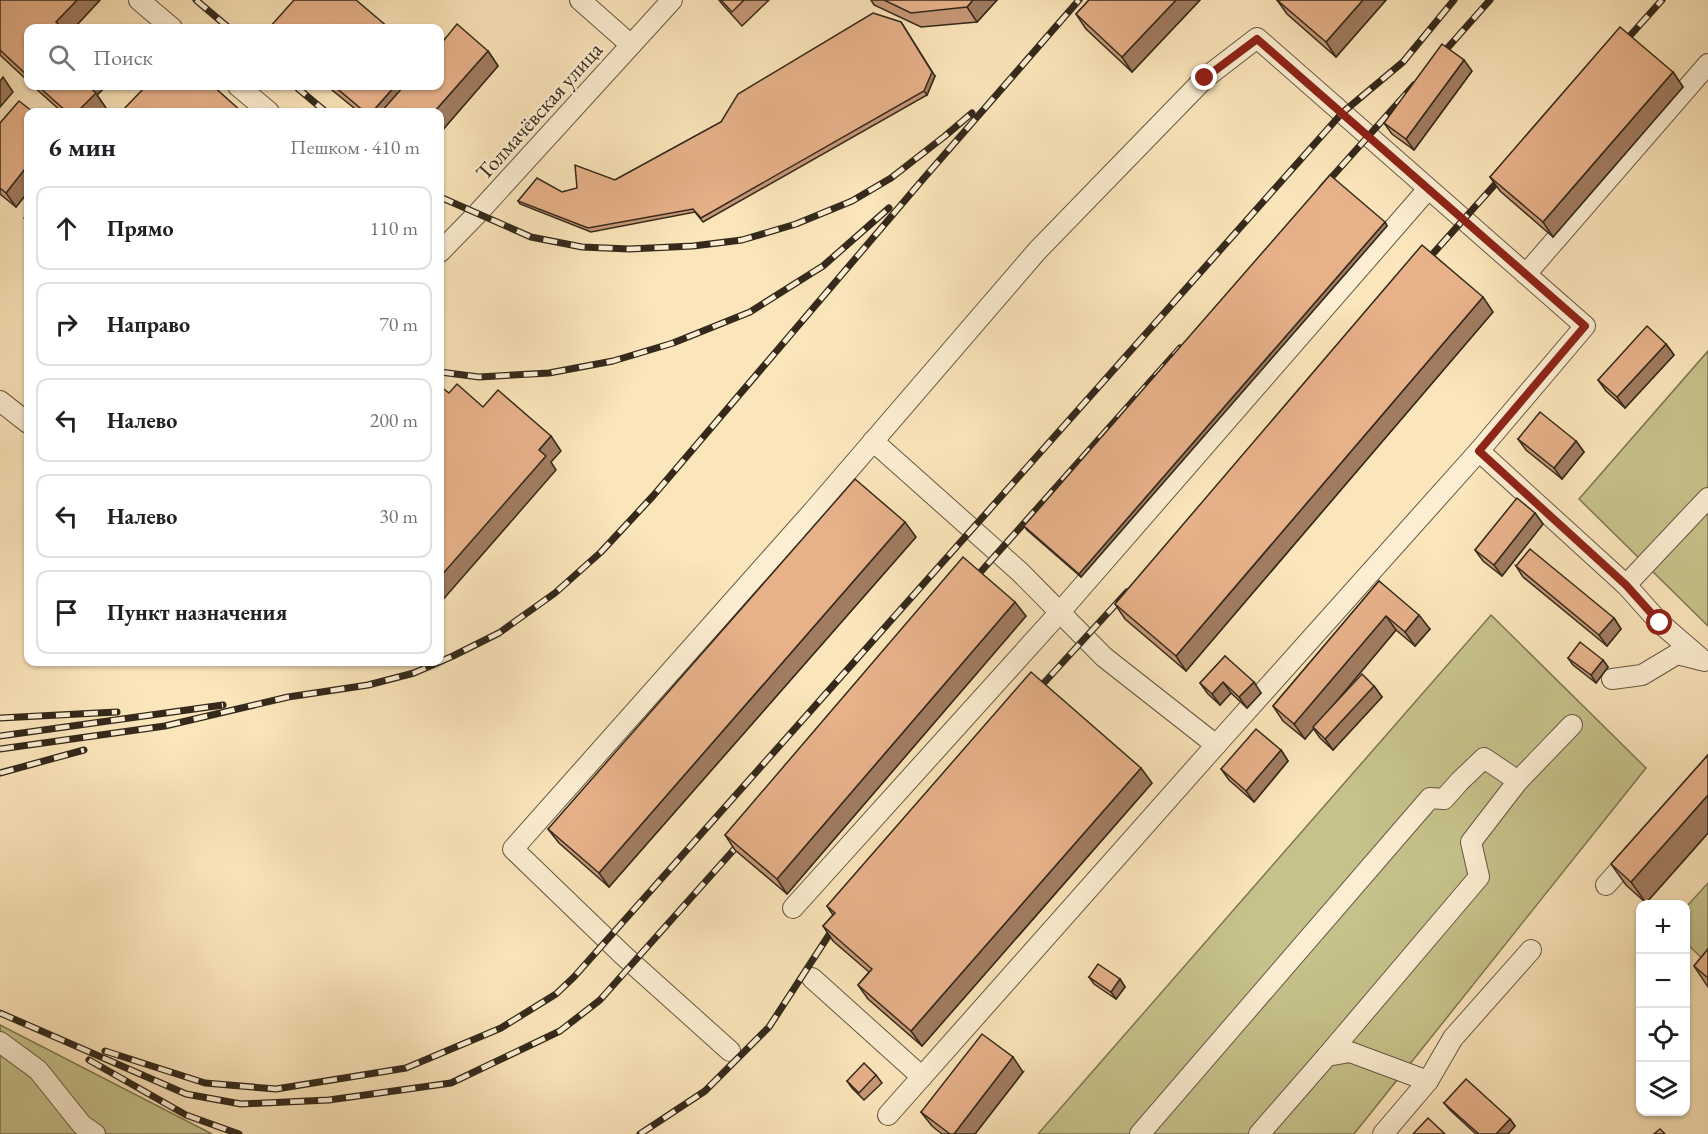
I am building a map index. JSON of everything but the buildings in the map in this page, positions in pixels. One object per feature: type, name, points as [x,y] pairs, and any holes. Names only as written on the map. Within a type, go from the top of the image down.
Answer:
[{"type":"street","points":[[139,0],[167,24]]},
{"type":"street","points":[[580,0],[631,45]]},
{"type":"street","name":"Толмачёвская улица","points":[[444,248],[485,206],[672,0]]},
{"type":"street","points":[[730,1051],[623,955],[513,849],[873,441],[1037,251],[1205,78],[1257,39],[1585,326],[1479,451],[888,1115]]},
{"type":"street","points":[[1526,274],[1708,64]]},
{"type":"street","points":[[243,90],[264,108]]},
{"type":"street","points":[[793,908],[1060,612],[1428,189]]},
{"type":"street","points":[[0,401],[24,420]]},
{"type":"street","points":[[873,441],[1020,572],[1104,657],[1216,745]]},
{"type":"street","points":[[1479,451],[1626,585],[1660,623],[1706,663]]},
{"type":"street","points":[[1626,585],[1708,498]]},
{"type":"street","points":[[1612,679],[1642,675],[1677,654],[1706,663]]},
{"type":"street","points":[[1259,1134],[1479,877],[1471,842],[1518,781],[1572,725]]},
{"type":"street","points":[[1140,1134],[1430,798],[1444,800],[1484,758],[1518,781]]},
{"type":"street","points":[[1606,885],[1645,841]]},
{"type":"street","points":[[1383,1134],[1428,1081],[1453,1038],[1531,950]]},
{"type":"street","points":[[812,978],[922,1077]]},
{"type":"street","points":[[0,1042],[38,1070],[82,1125],[95,1134]]},
{"type":"street","points":[[1327,1056],[1350,1052],[1428,1081]]},
{"type":"shaded area","points":[[1708,351],[1708,626],[1579,499]]},
{"type":"shaded area","points":[[1491,615],[1646,768],[1354,1134],[1038,1134]]},
{"type":"shaded area","points":[[1708,883],[1707,963],[1690,947],[1690,903]]},
{"type":"shaded area","points":[[0,1025],[212,1134],[0,1134]]},
{"type":"railway","points":[[196,0],[224,24]]},
{"type":"railway","points":[[444,660],[499,633],[555,593],[601,552],[653,496],[1079,0]]},
{"type":"railway","points":[[105,1051],[205,1083],[276,1089],[406,1068],[501,1028],[556,994],[574,977],[1342,113],[1403,62],[1454,0]]},
{"type":"railway","points":[[1436,61],[1490,0]]},
{"type":"railway","points":[[1620,47],[1662,0]]},
{"type":"railway","points":[[1322,188],[1414,85]]},
{"type":"railway","points":[[300,90],[321,108]]},
{"type":"railway","points":[[444,199],[531,237],[582,247],[629,249],[693,246],[742,240],[796,224],[852,201],[891,178],[972,113]]},
{"type":"railway","points":[[1421,267],[1507,171]]},
{"type":"railway","points":[[444,373],[479,377],[549,373],[613,361],[673,343],[750,312],[823,266],[889,208]]},
{"type":"railway","points":[[969,585],[1180,348]]},
{"type":"railway","points":[[1032,696],[1127,592]]},
{"type":"railway","points":[[0,749],[165,726],[288,697],[368,685],[414,673],[430,666]]},
{"type":"railway","points":[[0,736],[223,705]]},
{"type":"railway","points":[[0,718],[117,712]]},
{"type":"railway","points":[[0,773],[84,750]]},
{"type":"railway","points":[[0,1013],[186,1094],[241,1104],[329,1100],[451,1083],[560,1031],[600,1000],[746,836]]},
{"type":"railway","points":[[640,1134],[705,1091],[769,1027],[838,921]]},
{"type":"railway","points":[[89,1060],[186,1115],[239,1134]]},
{"type":"route","points":[[1205,78],[1257,39],[1585,326],[1479,451],[1626,585],[1660,623]]}]
